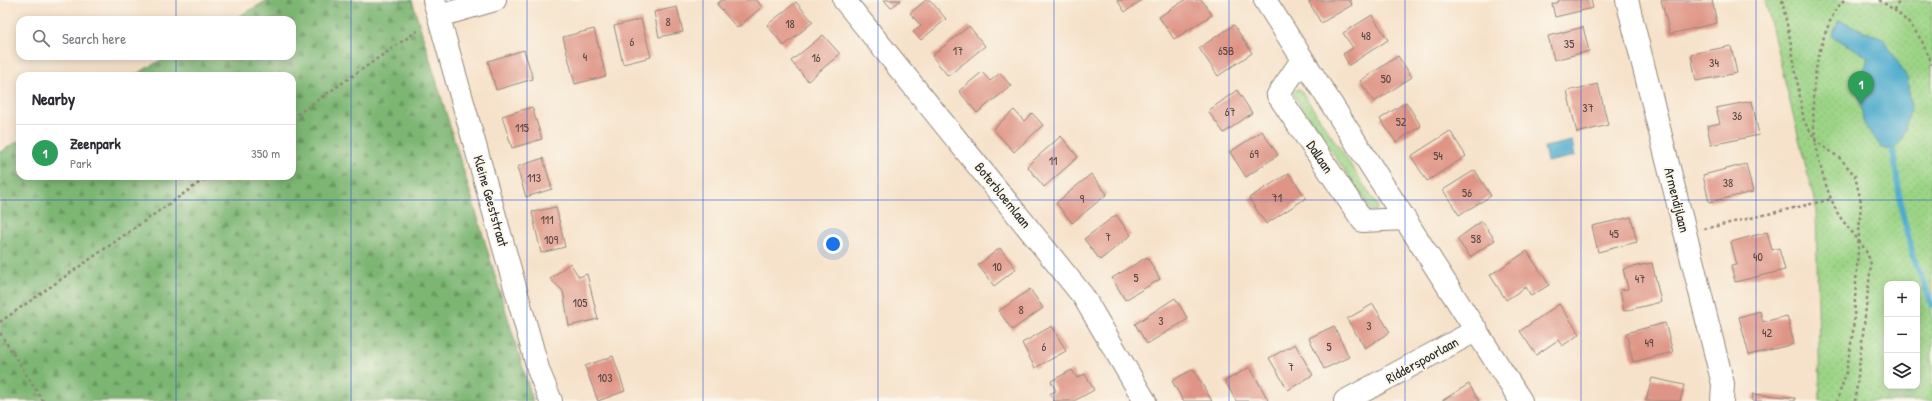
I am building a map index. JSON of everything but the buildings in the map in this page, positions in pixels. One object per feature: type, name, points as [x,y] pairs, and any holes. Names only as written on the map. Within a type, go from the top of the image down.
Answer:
[{"type":"street","points":[[436,8],[495,0]]},
{"type":"street","name":"Boterbloemlaan","points":[[844,0],[1083,296],[1145,401]]},
{"type":"street","points":[[1265,0],[1521,401]]},
{"type":"street","name":"Armendijlaan","points":[[1626,0],[1723,384],[1722,401]]},
{"type":"street","name":"Kleine Geeststraat","points":[[436,8],[540,372],[551,401]]},
{"type":"street","name":"Dallaan","points":[[1302,60],[1278,95],[1362,221],[1404,219]]},
{"type":"street","name":"Ridderspoorlaan","points":[[1345,401],[1477,330]]},
{"type":"path","points":[[1782,0],[1804,121],[1816,141],[1841,159],[1854,176],[1861,202],[1860,243],[1852,339],[1846,373],[1837,401]]},
{"type":"path","points":[[1844,0],[1834,12],[1824,39],[1817,62],[1814,88],[1816,141],[1824,176],[1837,212],[1869,257],[1871,265],[1855,401]]},
{"type":"path","points":[[1878,0],[1895,10],[1914,29],[1926,46],[1932,65]]},
{"type":"path","points":[[1895,10],[1899,0]]},
{"type":"path","points":[[296,115],[436,8]]},
{"type":"path","points":[[0,322],[203,180]]},
{"type":"path","points":[[1685,233],[1832,199]]},
{"type":"path","points":[[0,333],[42,401]]},
{"type":"green space","points":[[268,0],[412,0],[533,401],[0,401],[0,152],[16,142],[16,180],[296,180],[296,72],[140,72],[161,60],[296,60],[296,16],[239,16]]},
{"type":"green space","points":[[1765,0],[1932,0],[1932,401],[1820,401],[1816,208]]},
{"type":"green space","points":[[1300,89],[1378,206],[1376,211],[1372,211],[1292,93],[1295,90]]},
{"type":"water","points":[[1839,20],[1885,40],[1907,78],[1911,106],[1902,140],[1893,150],[1882,148],[1864,124],[1858,91],[1868,57],[1832,36]]},
{"type":"water","points":[[1572,141],[1575,156],[1547,162],[1544,147]]},
{"type":"waterway","points":[[1893,150],[1902,212],[1914,258],[1932,305]]},
{"type":"place","name":"Zeenpark","points":[[1861,104]]}]
